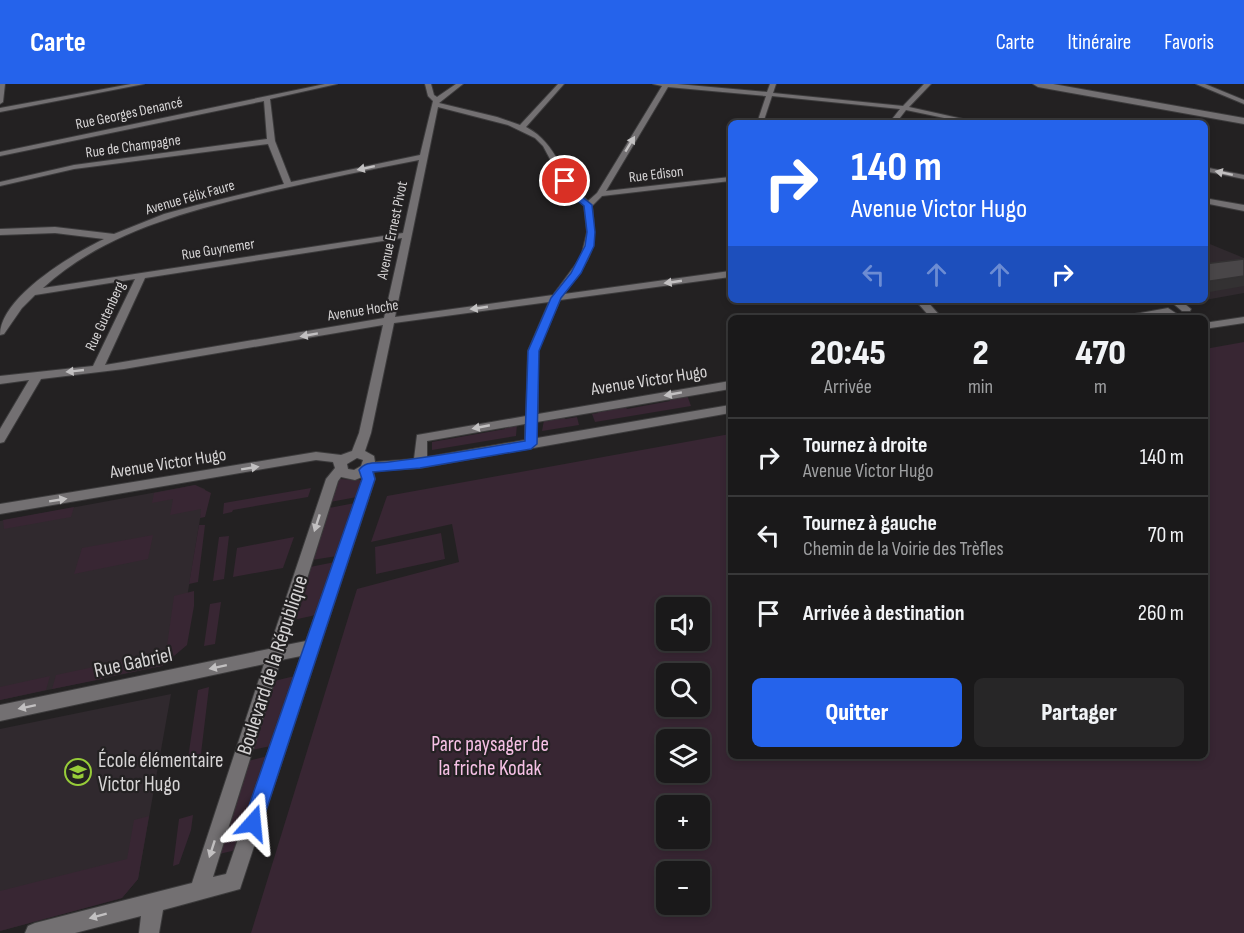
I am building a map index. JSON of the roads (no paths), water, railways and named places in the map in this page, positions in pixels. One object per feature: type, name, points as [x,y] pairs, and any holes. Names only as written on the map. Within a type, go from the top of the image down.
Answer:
[{"type":"street","points":[[0,102],[2,84]]},
{"type":"street","points":[[0,110],[141,84]]},
{"type":"street","name":"Rue Georges Denancé","points":[[0,154],[334,84]]},
{"type":"street","points":[[428,84],[435,102],[533,132],[544,142],[572,193],[588,205],[591,232],[586,257],[556,298],[533,351],[531,444]]},
{"type":"street","points":[[435,102],[460,84]]},
{"type":"street","points":[[522,127],[561,84]]},
{"type":"street","points":[[656,84],[904,108],[963,120]]},
{"type":"street","points":[[588,205],[600,194],[667,84]]},
{"type":"street","points":[[761,120],[773,84]]},
{"type":"street","points":[[894,120],[928,84]]},
{"type":"street","points":[[1038,84],[1244,121]]},
{"type":"street","points":[[1199,84],[1244,102]]},
{"type":"street","points":[[267,98],[271,141],[288,185]]},
{"type":"street","name":"Avenue Ernest Pivot","points":[[357,454],[365,433],[435,102]]},
{"type":"street","name":"Rue de Champagne","points":[[0,184],[74,167],[271,141]]},
{"type":"street","name":"Avenue Félix Faure","points":[[0,332],[20,303],[52,274],[113,237],[189,208],[423,157]]},
{"type":"street","points":[[1208,170],[1244,177]]},
{"type":"street","name":"Rue Edison","points":[[600,194],[728,179]]},
{"type":"street","points":[[1208,201],[1244,208]]},
{"type":"street","points":[[0,232],[55,230],[113,237]]},
{"type":"street","name":"Rue Guynemer","points":[[33,292],[407,236]]},
{"type":"street","name":"Avenue Hoche","points":[[0,380],[97,369],[387,321],[728,274]]},
{"type":"street","name":"Rue Gutenberg","points":[[97,369],[141,276]]},
{"type":"street","points":[[923,303],[934,315]]},
{"type":"street","points":[[1178,303],[1186,309]]},
{"type":"street","points":[[1146,315],[1168,311],[1174,315]]},
{"type":"street","points":[[1208,325],[1244,320]]},
{"type":"street","points":[[0,439],[38,375]]},
{"type":"street","name":"Avenue Victor Hugo","points":[[420,463],[421,438],[532,417],[728,385]]},
{"type":"street","points":[[695,391],[707,413]]},
{"type":"street","points":[[367,469],[420,463],[728,409]]},
{"type":"street","points":[[35,933],[233,882],[369,479],[368,457],[357,454],[341,466]]},
{"type":"street","name":"Avenue Victor Hugo","points":[[0,509],[316,456],[335,458],[350,475],[367,469]]},
{"type":"street","name":"Boulevard de la République","points":[[199,891],[332,479],[341,466]]},
{"type":"street","name":"Rue Gabriel","points":[[0,713],[311,647]]},
{"type":"street","points":[[149,933],[154,901]]},
{"type":"place","name":"École élémentaire Victor Hugo","points":[[78,772]]},
{"type":"park label","name":"Parc paysager de la friche Kodak","points":[[490,756]]}]
